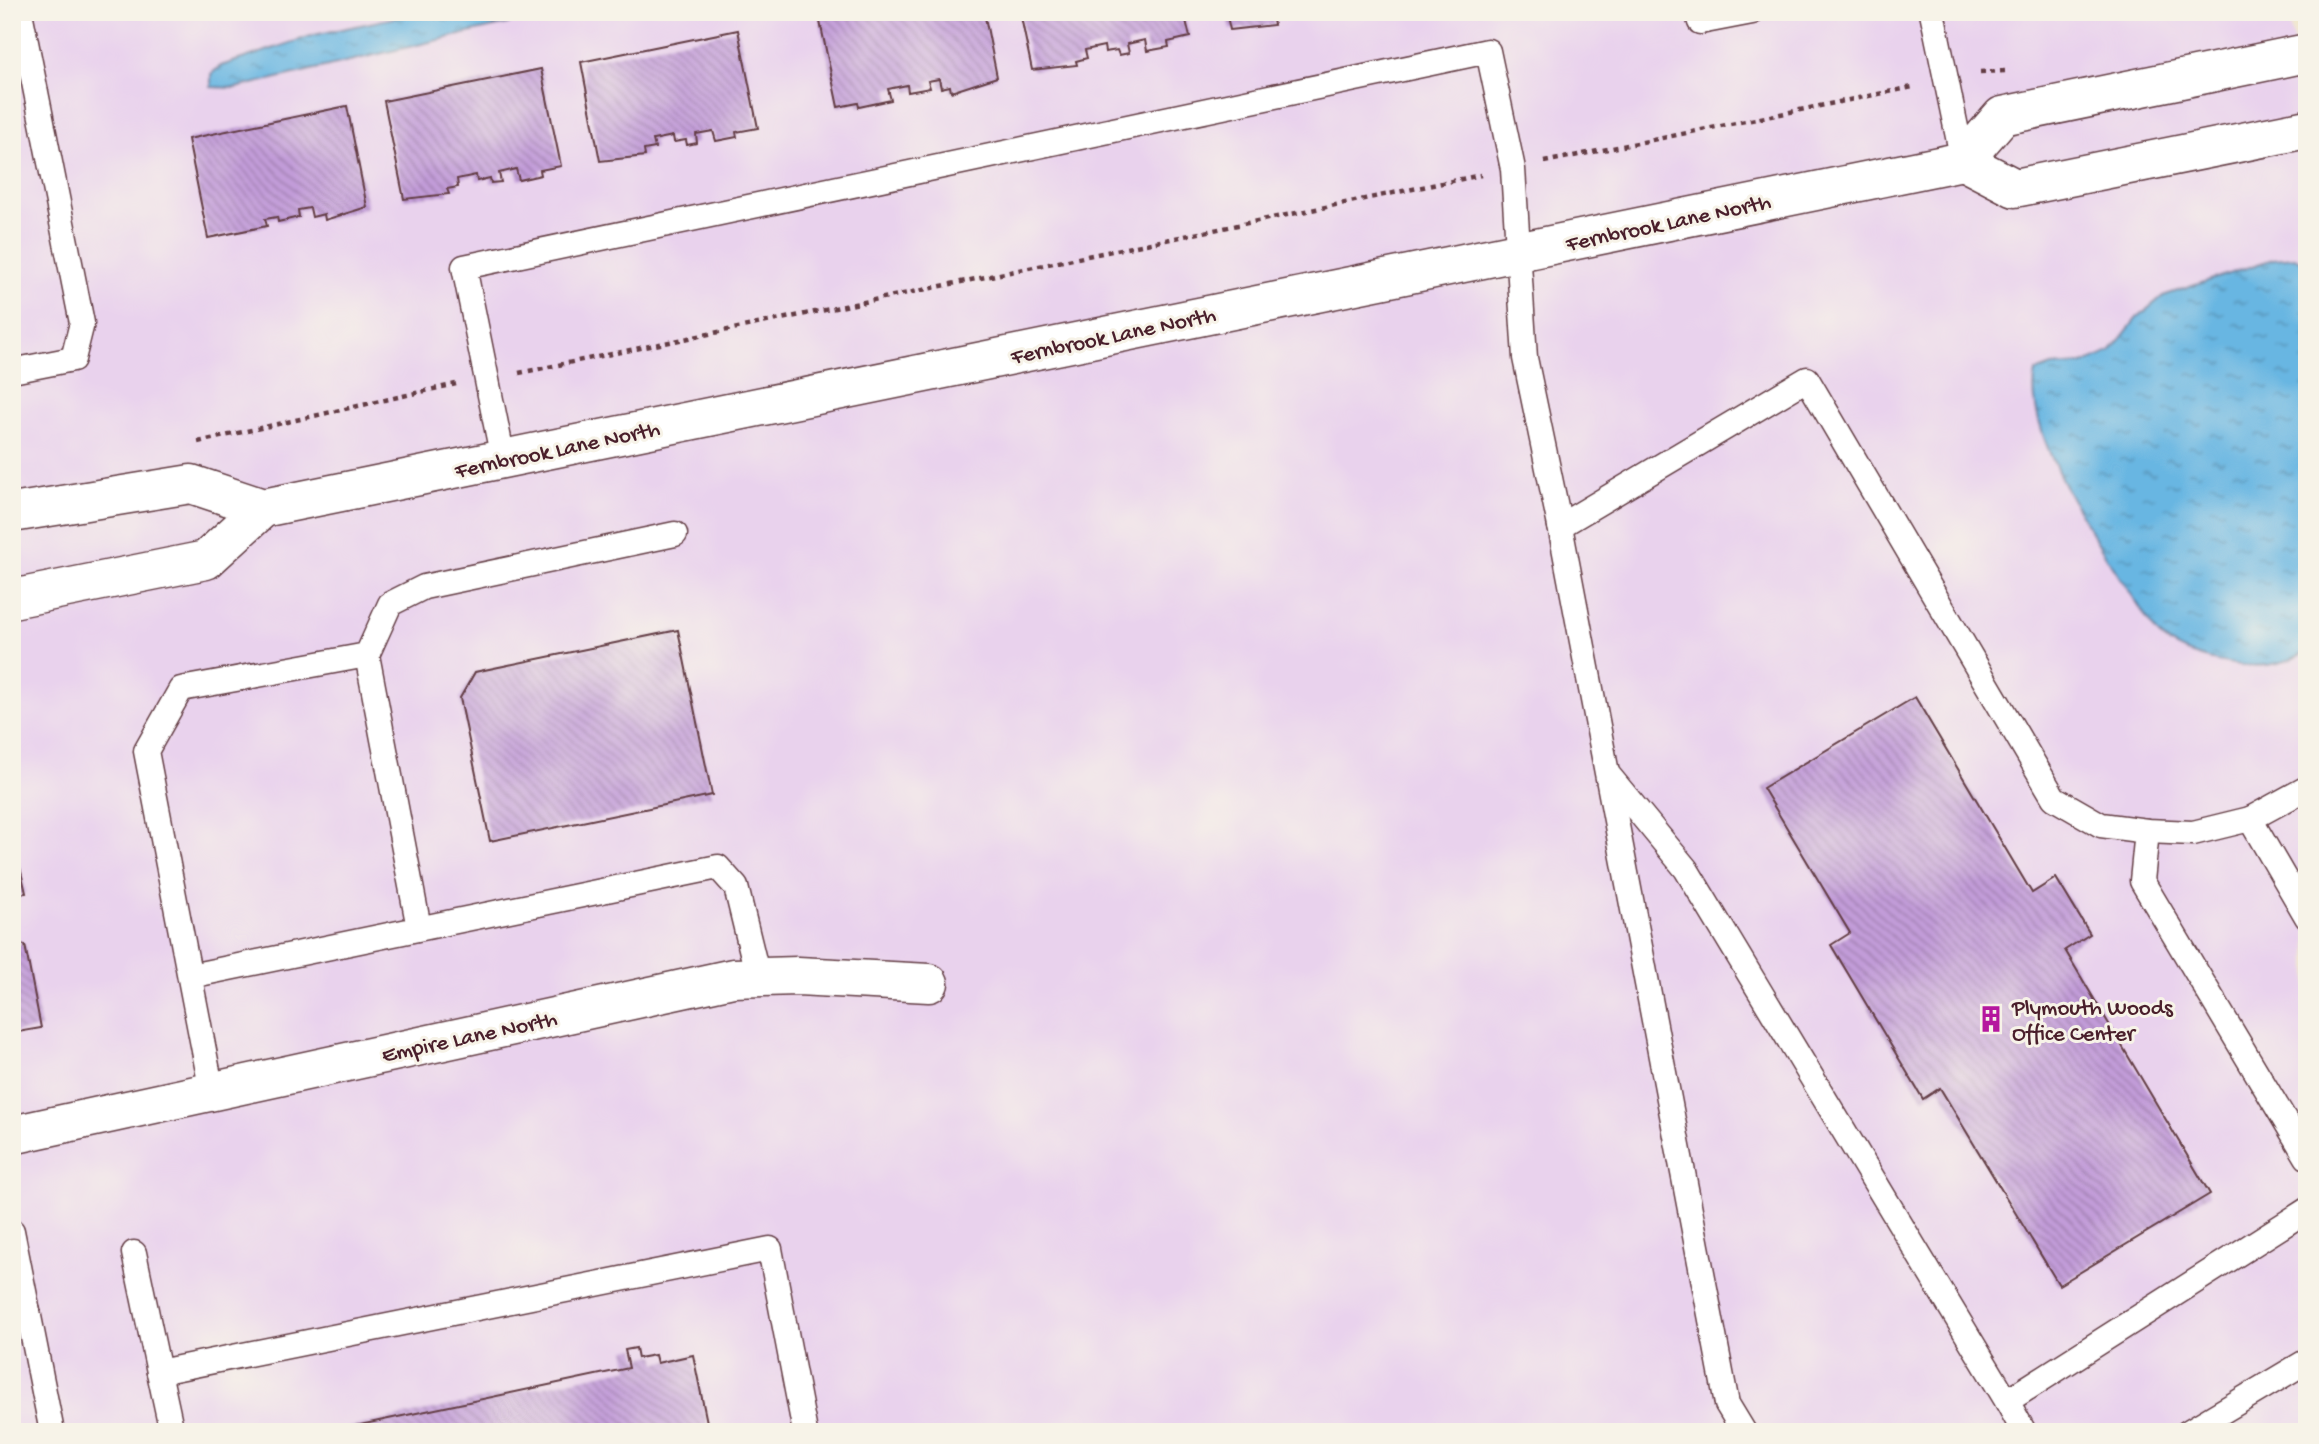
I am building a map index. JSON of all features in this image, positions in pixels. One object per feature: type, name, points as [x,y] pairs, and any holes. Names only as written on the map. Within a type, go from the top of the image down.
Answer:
[{"type":"street","points":[[2307,53],[2002,116],[1963,161],[2015,188],[2307,129]]},
{"type":"street","name":"Fernbrook Lane North","points":[[262,508],[1963,161]]},
{"type":"street","points":[[12,513],[191,484],[262,508],[206,560],[12,599]]},
{"type":"street","name":"Empire Lane North","points":[[12,1135],[733,978],[798,976],[929,983]]},
{"type":"lane","points":[[12,371],[73,359],[82,323],[20,12]]},
{"type":"lane","points":[[1697,12],[1699,22],[1752,12]]},
{"type":"lane","points":[[1932,12],[1963,161]]},
{"type":"lane","points":[[503,459],[464,267],[1488,51],[1513,169],[1525,358],[1560,526],[1727,1404],[1744,1432]]},
{"type":"lane","points":[[1560,526],[1807,379],[2054,798],[2101,825],[2193,833],[2250,819],[2307,788]]},
{"type":"lane","points":[[419,928],[367,655],[390,604],[424,587],[674,534]]},
{"type":"lane","points":[[212,1092],[146,751],[181,689],[367,655]]},
{"type":"lane","points":[[1607,774],[1686,869],[2024,1432]]},
{"type":"lane","points":[[2250,819],[2307,917]]},
{"type":"lane","points":[[2147,831],[2142,881],[2307,1157]]},
{"type":"lane","points":[[190,976],[718,866],[736,887],[758,977]]},
{"type":"lane","points":[[2007,1401],[2307,1210]]},
{"type":"lane","points":[[12,1231],[52,1432]]},
{"type":"lane","points":[[159,1372],[770,1249],[805,1432]]},
{"type":"lane","points":[[134,1253],[172,1432]]},
{"type":"lane","points":[[2188,1432],[2307,1361]]},
{"type":"path","points":[[191,444],[243,430],[487,378],[1969,74],[2010,71]]},
{"type":"shaded area","points":[[12,12],[2287,12],[2307,107],[2307,1432],[12,1432]]},
{"type":"water","points":[[421,12],[526,12],[518,20],[506,24],[235,88],[211,87],[211,74],[221,66],[314,35]]},
{"type":"water","points":[[2295,257],[2307,264],[2307,652],[2268,665],[2218,661],[2185,651],[2160,636],[2102,549],[2066,489],[2040,426],[2035,397],[2036,372],[2052,366],[2083,364],[2110,352],[2137,318],[2163,296],[2273,259]]},
{"type":"building","points":[[818,12],[984,12],[997,77],[951,92],[950,86],[941,88],[939,79],[928,81],[930,88],[908,92],[907,85],[888,89],[891,100],[859,107],[858,103],[838,107]]},
{"type":"building","points":[[1020,12],[1184,12],[1190,37],[1168,42],[1169,47],[1147,51],[1145,40],[1127,44],[1129,53],[1119,55],[1117,50],[1105,52],[1104,46],[1085,50],[1087,58],[1076,61],[1077,65],[1032,70]]},
{"type":"building","points":[[1226,12],[1282,12],[1284,17],[1273,20],[1274,25],[1230,30]]},
{"type":"building","points":[[738,30],[758,128],[736,132],[737,137],[716,141],[713,131],[696,134],[697,143],[687,145],[686,140],[674,142],[673,136],[653,140],[655,148],[644,150],[645,156],[600,161],[581,62]]},
{"type":"building","points":[[541,69],[561,166],[540,170],[541,175],[519,180],[516,169],[499,173],[501,182],[491,183],[490,178],[477,181],[476,175],[457,179],[458,187],[447,189],[449,194],[404,199],[384,101]]},
{"type":"building","points":[[347,106],[367,207],[325,220],[324,214],[312,217],[310,208],[298,210],[299,217],[278,222],[277,217],[265,219],[267,226],[208,238],[188,139]]},
{"type":"building","points":[[678,630],[712,795],[490,841],[460,698],[475,672]]},
{"type":"building","name":"Plymouth Woods Office Center","points":[[1915,697],[2032,893],[2056,878],[2090,934],[2065,950],[2210,1194],[2059,1285],[1940,1088],[1923,1099],[1831,945],[1850,933],[1763,788]]},
{"type":"building","points":[[12,834],[26,893],[12,895]]},
{"type":"building","points":[[12,943],[25,945],[41,1028],[12,1033]]},
{"type":"building","points":[[636,1348],[638,1358],[655,1355],[657,1363],[693,1355],[709,1432],[327,1432],[629,1368],[625,1350]]},
{"type":"place","name":"Plymouth Woods Office Center","points":[[1991,1019]]}]
